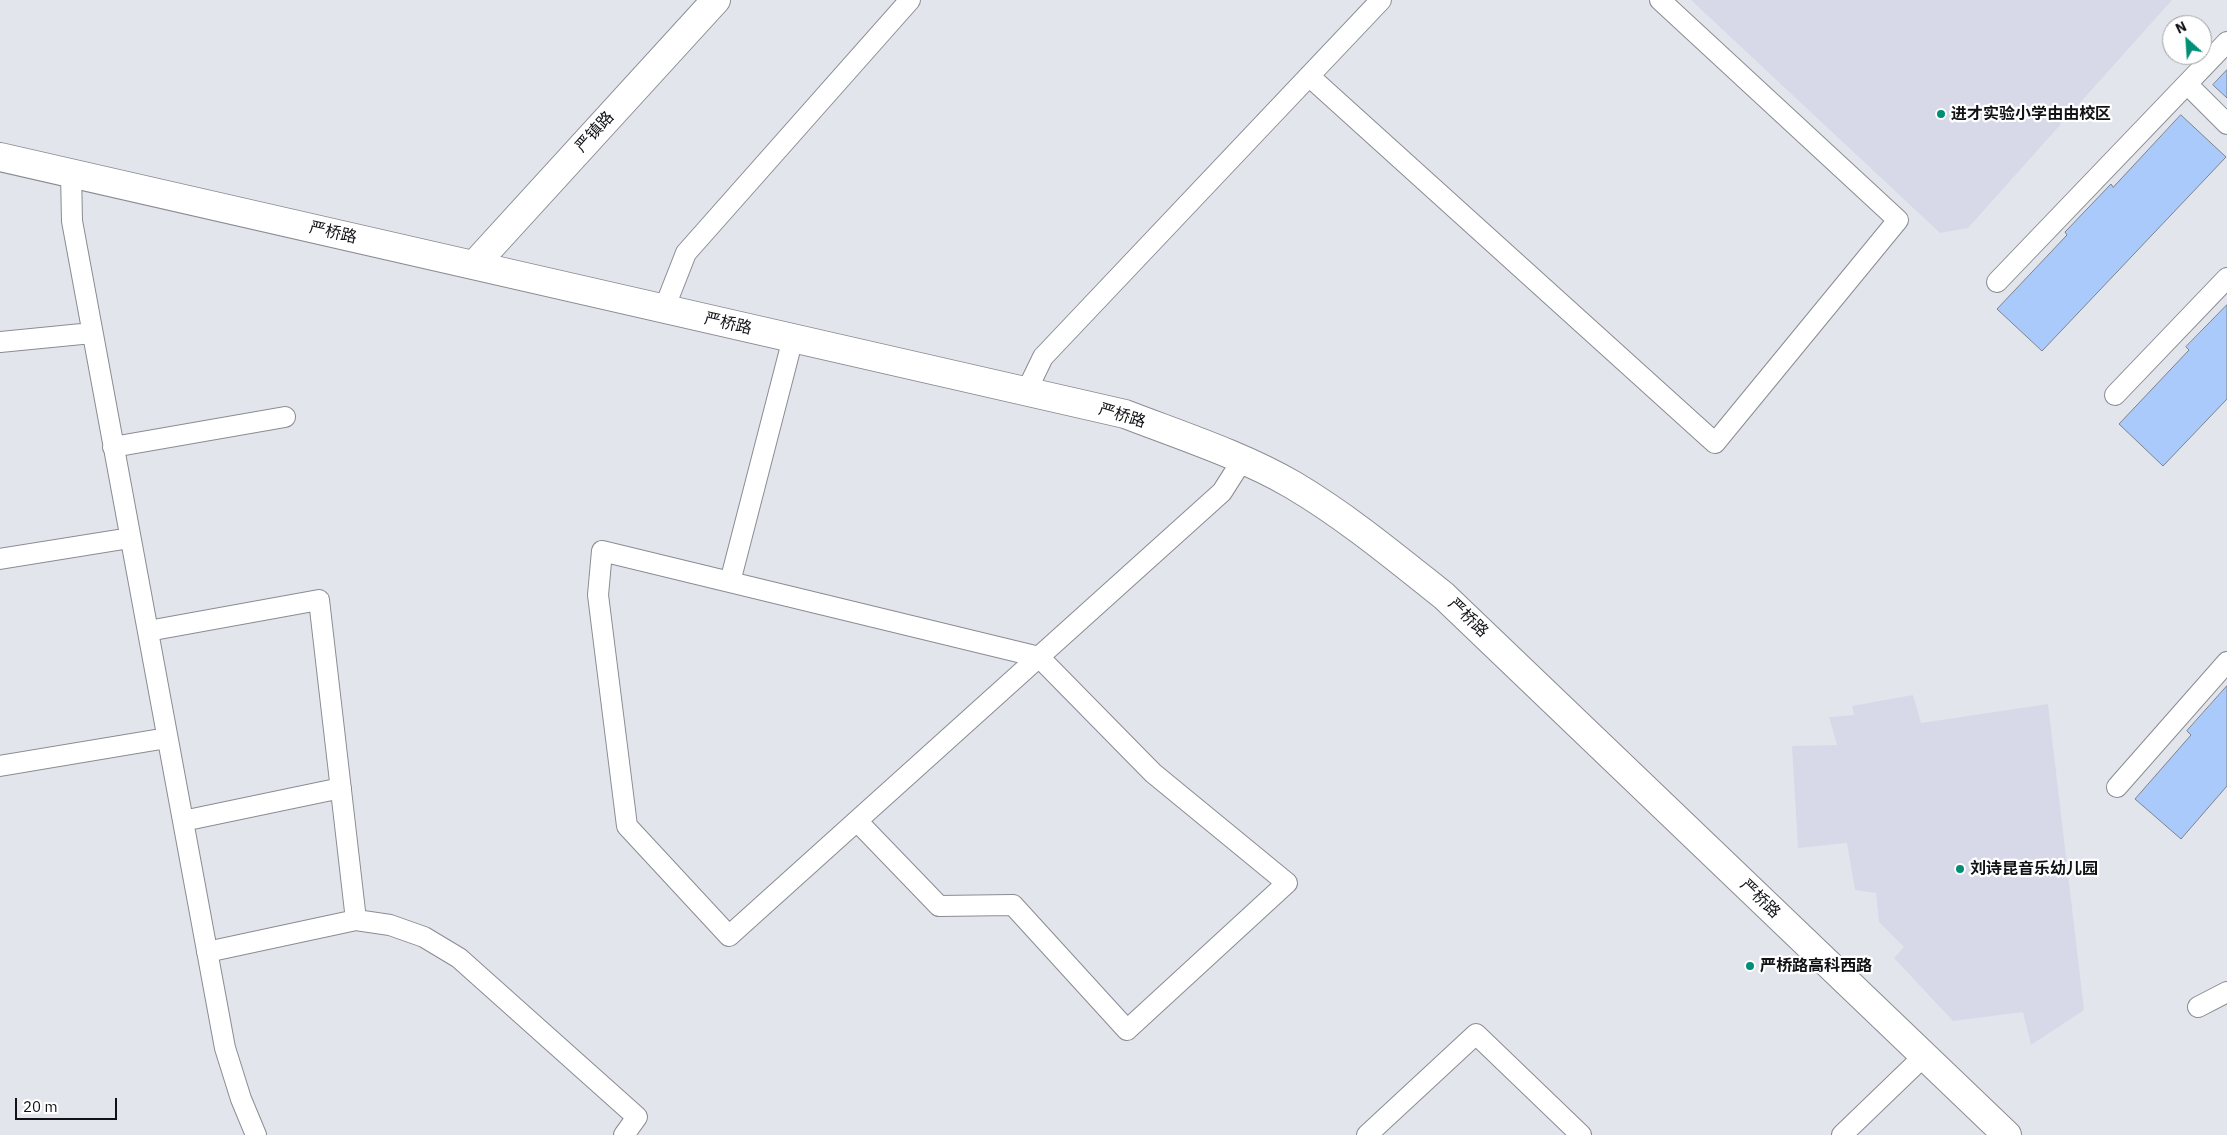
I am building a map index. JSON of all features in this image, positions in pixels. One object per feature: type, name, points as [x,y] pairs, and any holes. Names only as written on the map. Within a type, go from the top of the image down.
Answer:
[{"type":"street","name":"严镇路","points":[[474,265],[716,0]]},
{"type":"street","name":"严桥路","points":[[0,157],[1125,414],[1243,459],[1294,486],[1371,537],[1444,596],[2007,1135]]},
{"type":"lane","points":[[664,309],[686,253],[910,0]]},
{"type":"lane","points":[[1026,392],[1043,357],[1381,0]]},
{"type":"lane","points":[[1309,76],[1715,443],[1898,220],[1660,0]]},
{"type":"lane","points":[[1997,282],[2227,42]]},
{"type":"lane","points":[[2186,84],[2227,124]]},
{"type":"lane","points":[[71,173],[72,221],[225,1048],[241,1099],[256,1135]]},
{"type":"lane","points":[[2115,395],[2227,278]]},
{"type":"lane","points":[[0,342],[92,333]]},
{"type":"lane","points":[[730,582],[793,338]]},
{"type":"lane","points":[[113,447],[285,416]]},
{"type":"lane","points":[[857,821],[939,906],[1013,905],[1127,1030],[1286,883],[1153,773],[1039,657],[602,551],[598,595],[627,826],[729,936],[857,821],[1039,657],[1222,492],[1243,459]]},
{"type":"lane","points":[[0,559],[130,538]]},
{"type":"lane","points":[[148,631],[319,600],[356,920]]},
{"type":"lane","points":[[2117,787],[2227,662]]},
{"type":"lane","points":[[0,766],[167,738]]},
{"type":"lane","points":[[183,821],[341,788]]},
{"type":"lane","points":[[207,952],[356,920],[390,925],[424,937],[459,958],[637,1117],[624,1135]]},
{"type":"lane","points":[[2198,1007],[2227,992]]},
{"type":"lane","points":[[1367,1135],[1476,1034],[1581,1135]]},
{"type":"lane","points":[[1842,1135],[1924,1056]]},
{"type":"shaded area","name":"进才实验小学由由校区","points":[[1691,0],[2172,0],[1968,228],[1940,233]]},
{"type":"shaded area","name":"刘诗昆音乐幼儿园","points":[[1913,695],[1921,723],[2048,704],[2084,1010],[2031,1045],[2023,1012],[1953,1021],[1894,958],[1904,947],[1879,922],[1876,893],[1855,890],[1847,843],[1798,848],[1792,746],[1837,745],[1829,717],[1854,715],[1852,706]]},
{"type":"building","points":[[2227,70],[2227,98],[2213,85]]},
{"type":"building","points":[[2181,115],[2226,157],[2042,351],[1997,309],[2067,235],[2065,232],[2111,184],[2113,187]]},
{"type":"building","points":[[2227,305],[2227,399],[2163,466],[2119,424],[2189,350],[2186,347]]},
{"type":"building","points":[[2227,686],[2227,786],[2181,839],[2135,799],[2191,735],[2187,731]]},
{"type":"place","name":"进才实验小学由由校区","points":[[1941,114]]},
{"type":"place","name":"刘诗昆音乐幼儿园","points":[[1960,869]]},
{"type":"place","name":"严桥路高科西路","points":[[1750,966]]}]
